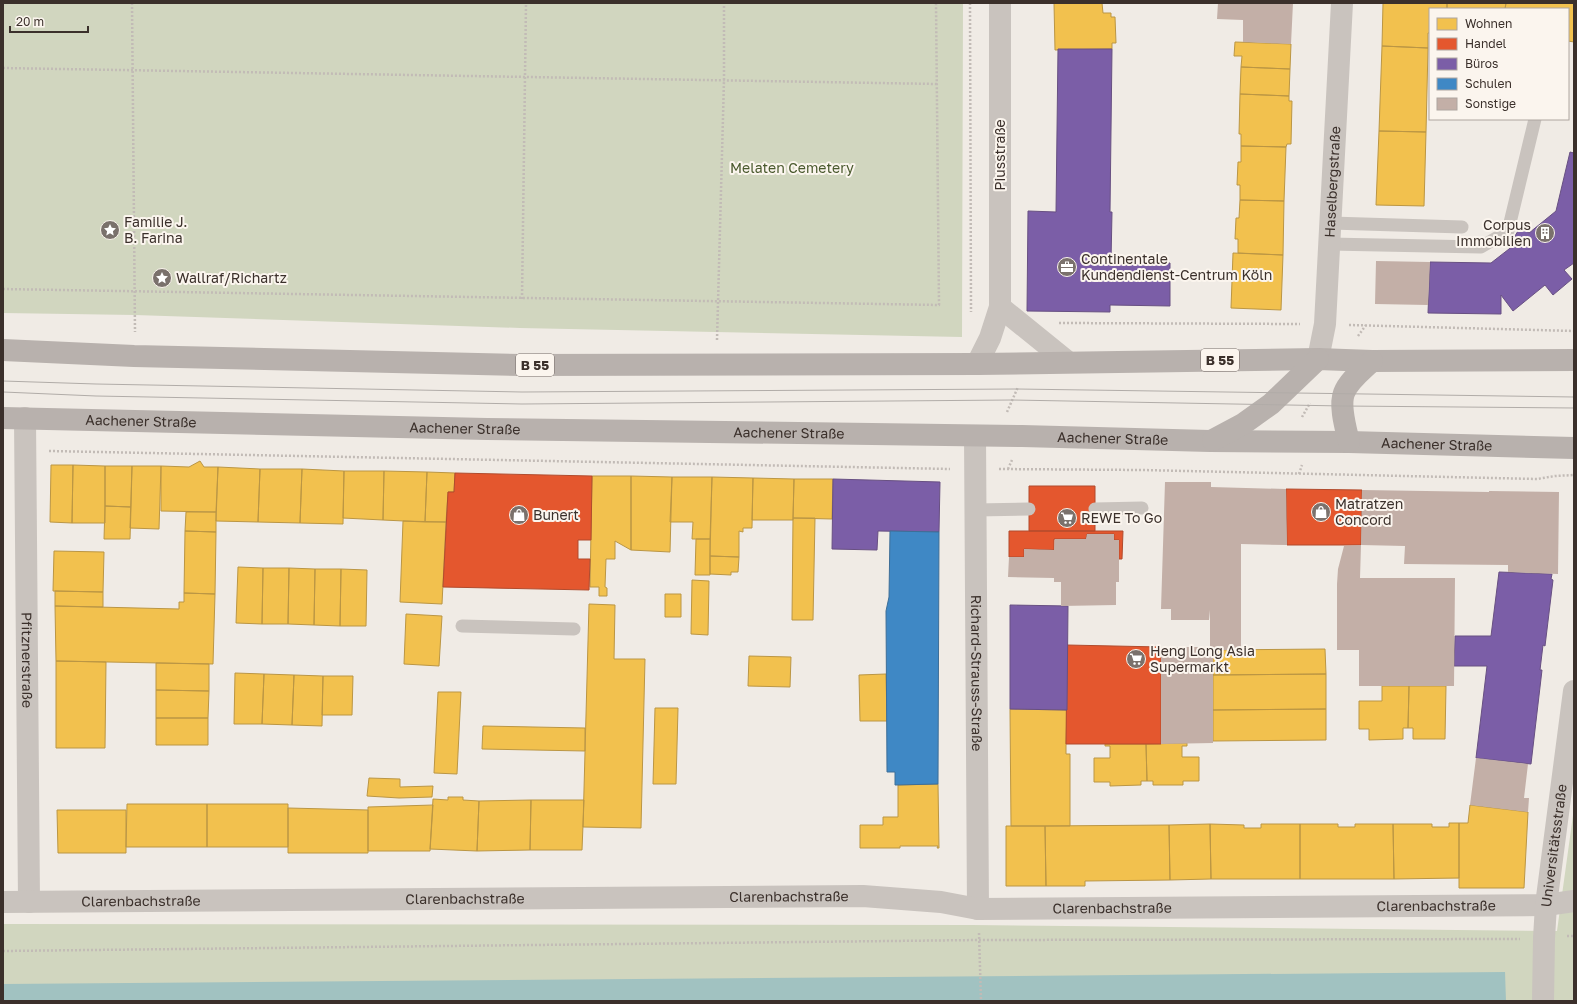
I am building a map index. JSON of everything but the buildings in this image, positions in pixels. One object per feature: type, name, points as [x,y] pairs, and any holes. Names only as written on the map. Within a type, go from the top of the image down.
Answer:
[{"type":"main road","name":"B 55","points":[[3,350],[134,356],[504,365],[977,364],[1318,359],[1372,361],[1574,360]]},
{"type":"main road","points":[[1210,441],[1242,424],[1271,404],[1318,359]]},
{"type":"main road","points":[[1349,442],[1343,418],[1343,394],[1348,386],[1372,361]]},
{"type":"main road","name":"Aachener Straße","points":[[3,418],[487,429],[1022,436],[1574,448]]},
{"type":"street","name":"Piusstraße","points":[[977,364],[990,338],[1000,307],[1000,3]]},
{"type":"street","name":"Haselbergstraße","points":[[1318,359],[1325,324],[1342,3]]},
{"type":"street","points":[[1000,307],[1068,362]]},
{"type":"street","name":"Pfitznerstraße","points":[[25,418],[29,902]]},
{"type":"street","name":"Richard-Strauss-Straße","points":[[975,436],[978,909]]},
{"type":"street","name":"Universitätsstraße","points":[[1543,1001],[1546,905],[1574,691]]},
{"type":"street","name":"Clarenbachstraße","points":[[3,902],[863,896],[941,902],[978,909],[1546,905],[1574,900]]},
{"type":"lane","points":[[1330,233],[1481,247],[1508,231],[1535,120]]},
{"type":"lane","points":[[1330,233],[1462,227]]},
{"type":"lane","points":[[1095,509],[1142,508]]},
{"type":"lane","points":[[976,510],[1029,509]]},
{"type":"lane","points":[[462,626],[574,629]]},
{"type":"path","points":[[132,3],[135,292],[134,334],[142,334]]},
{"type":"path","points":[[522,298],[526,3]]},
{"type":"path","points":[[716,365],[724,80],[724,3]]},
{"type":"path","points":[[3,290],[938,306],[936,3]]},
{"type":"path","points":[[970,3],[971,314]]},
{"type":"path","points":[[3,68],[937,84]]},
{"type":"path","points":[[1028,331],[1040,323],[1325,324],[1574,331]]},
{"type":"path","points":[[1014,412],[1007,413],[1020,383]]},
{"type":"path","points":[[1008,469],[1022,436]]},
{"type":"path","points":[[25,451],[976,469],[1142,470],[1537,479],[1574,475]]},
{"type":"path","points":[[3,951],[979,940],[1544,938]]},
{"type":"path","points":[[981,959],[981,1001]]},
{"type":"green space","name":"Melaten Cemetery","points":[[3,3],[963,3],[962,337],[520,328],[135,315],[3,313]]},
{"type":"green space","points":[[1574,808],[1574,1001],[3,1001],[3,924],[972,925],[1557,931]]},
{"type":"water","points":[[1505,972],[1506,1001],[3,1001],[3,984]]},
{"type":"tram line","points":[[3,381],[522,392],[1017,389],[1574,397]]},
{"type":"tram line","points":[[3,392],[96,396],[522,404],[1012,400],[1343,406],[1574,408]]},
{"type":"place","name":"Familie J. B. Farina","points":[[110,230]]},
{"type":"place","name":"Corpus Immobilien","points":[[1545,233]]},
{"type":"place","name":"Continentale Kundendienst-Centrum Köln","points":[[1067,267]]},
{"type":"place","name":"Wallraf/Richartz","points":[[162,278]]},
{"type":"place","name":"Matratzen Concord","points":[[1321,512]]},
{"type":"place","name":"Bunert","points":[[519,515]]},
{"type":"place","name":"REWE To Go","points":[[1067,518]]},
{"type":"place","name":"Heng Long Asia Supermarkt","points":[[1136,659]]}]
